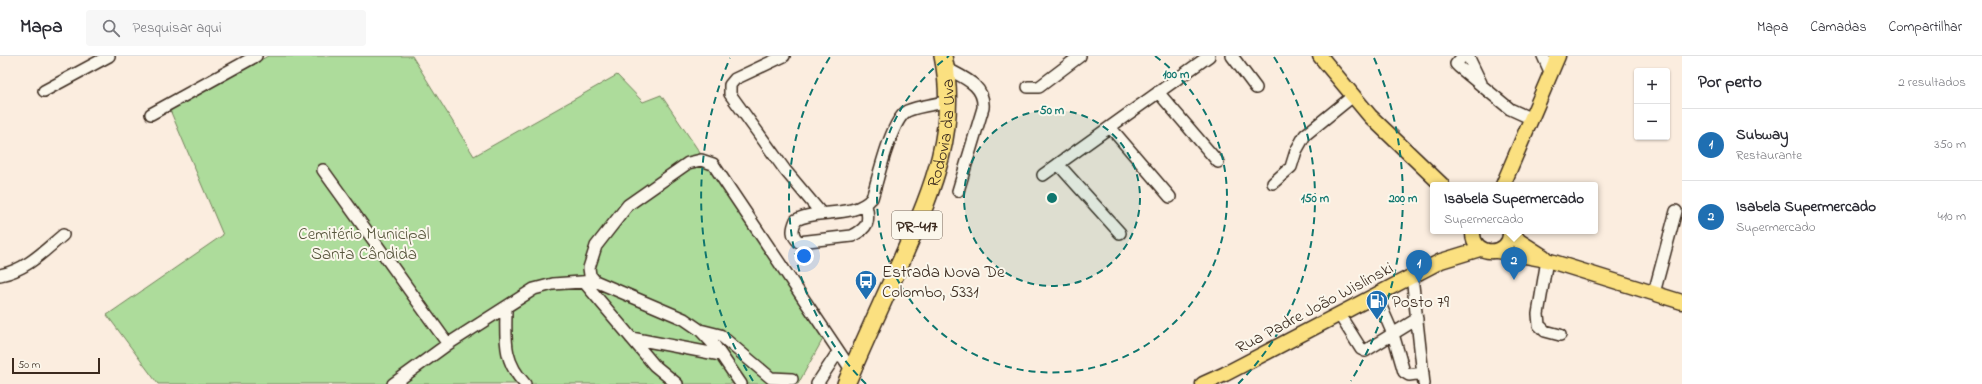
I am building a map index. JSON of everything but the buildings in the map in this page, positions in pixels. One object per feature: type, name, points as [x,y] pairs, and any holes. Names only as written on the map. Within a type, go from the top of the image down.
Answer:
[{"type":"highway","name":"Rodovia da Uva","points":[[849,378],[916,226],[935,179],[946,136],[949,101],[945,62]]},
{"type":"main road","points":[[1320,56],[1384,131],[1439,182]]},
{"type":"main road","points":[[1504,182],[1558,56]]},
{"type":"main road","points":[[1511,182],[1515,159]]},
{"type":"main road","name":"Rua Padre João Wislinski","points":[[1441,261],[1471,234]]},
{"type":"main road","points":[[1472,234],[1474,240],[1480,249],[1486,251],[1497,251],[1547,260],[1682,302]]},
{"type":"main road","points":[[1497,251],[1506,245],[1510,234]]},
{"type":"main road","points":[[1513,234],[1519,241],[1547,260]]},
{"type":"main road","name":"Rua Padre João Wislinski","points":[[1203,384],[1225,374],[1441,261],[1480,249]]},
{"type":"main road","name":"Rua Padre João Wislinski","points":[[1212,384],[1225,374]]},
{"type":"street","points":[[44,91],[109,56]]},
{"type":"street","points":[[151,114],[256,56]]},
{"type":"street","points":[[784,56],[735,79],[730,85],[730,94],[785,170],[821,213]]},
{"type":"street","points":[[1028,87],[1039,87],[1080,56]]},
{"type":"street","points":[[1043,174],[1209,56]]},
{"type":"street","points":[[1232,56],[1256,88]]},
{"type":"street","points":[[1463,56],[1456,64],[1510,109],[1532,119]]},
{"type":"street","points":[[1468,56],[1484,87]]},
{"type":"street","points":[[1543,56],[1551,74]]},
{"type":"street","points":[[945,62],[982,92],[984,99],[983,108],[958,191]]},
{"type":"street","points":[[1158,92],[1218,162]]},
{"type":"street","points":[[1272,183],[1291,167],[1296,151],[1305,135],[1353,96]]},
{"type":"street","points":[[866,205],[869,218],[867,224],[856,234],[799,242],[794,238],[792,230],[796,220],[804,215],[854,210],[866,205],[872,198],[894,129],[900,117],[908,111],[949,101]]},
{"type":"street","points":[[1110,127],[1170,197]]},
{"type":"street","points":[[741,384],[721,355],[700,330],[684,319],[595,281],[590,275],[589,268],[596,246],[628,205],[688,163],[701,160],[713,164],[838,352],[849,378]]},
{"type":"street","points":[[1058,164],[1120,233]]},
{"type":"street","points":[[322,170],[448,344]]},
{"type":"street","points":[[1654,293],[1676,211]]},
{"type":"street","points":[[0,275],[9,273],[29,264],[63,235]]},
{"type":"street","points":[[1547,260],[1538,314],[1539,325],[1545,331],[1560,335]]},
{"type":"street","points":[[1376,295],[1393,334],[1404,372],[1409,376],[1423,379],[1412,276]]},
{"type":"street","points":[[393,384],[448,344],[534,289],[553,284],[595,281]]},
{"type":"street","points":[[584,282],[654,364],[677,384]]},
{"type":"street","points":[[506,307],[507,354],[517,375],[525,384]]},
{"type":"street","points":[[1339,314],[1361,349],[1365,351],[1417,319]]},
{"type":"street","points":[[700,330],[720,335],[771,378],[792,379]]},
{"type":"street","points":[[631,338],[721,355]]},
{"type":"street","points":[[817,384],[838,352]]},
{"type":"green space","name":"Cemitério Municipal Santa Cândida","points":[[268,56],[412,56],[474,156],[617,75],[643,102],[661,95],[824,337],[798,384],[158,384],[107,315],[223,235],[170,110]]},
{"type":"place","name":"Isabela Supermercado","points":[[1514,280]]},
{"type":"place","name":"Subway","points":[[1419,283]]},
{"type":"place","name":"Estrada Nova De Colombo, 5331","points":[[866,300]]},
{"type":"place","name":"Posto 79","points":[[1377,320]]}]
